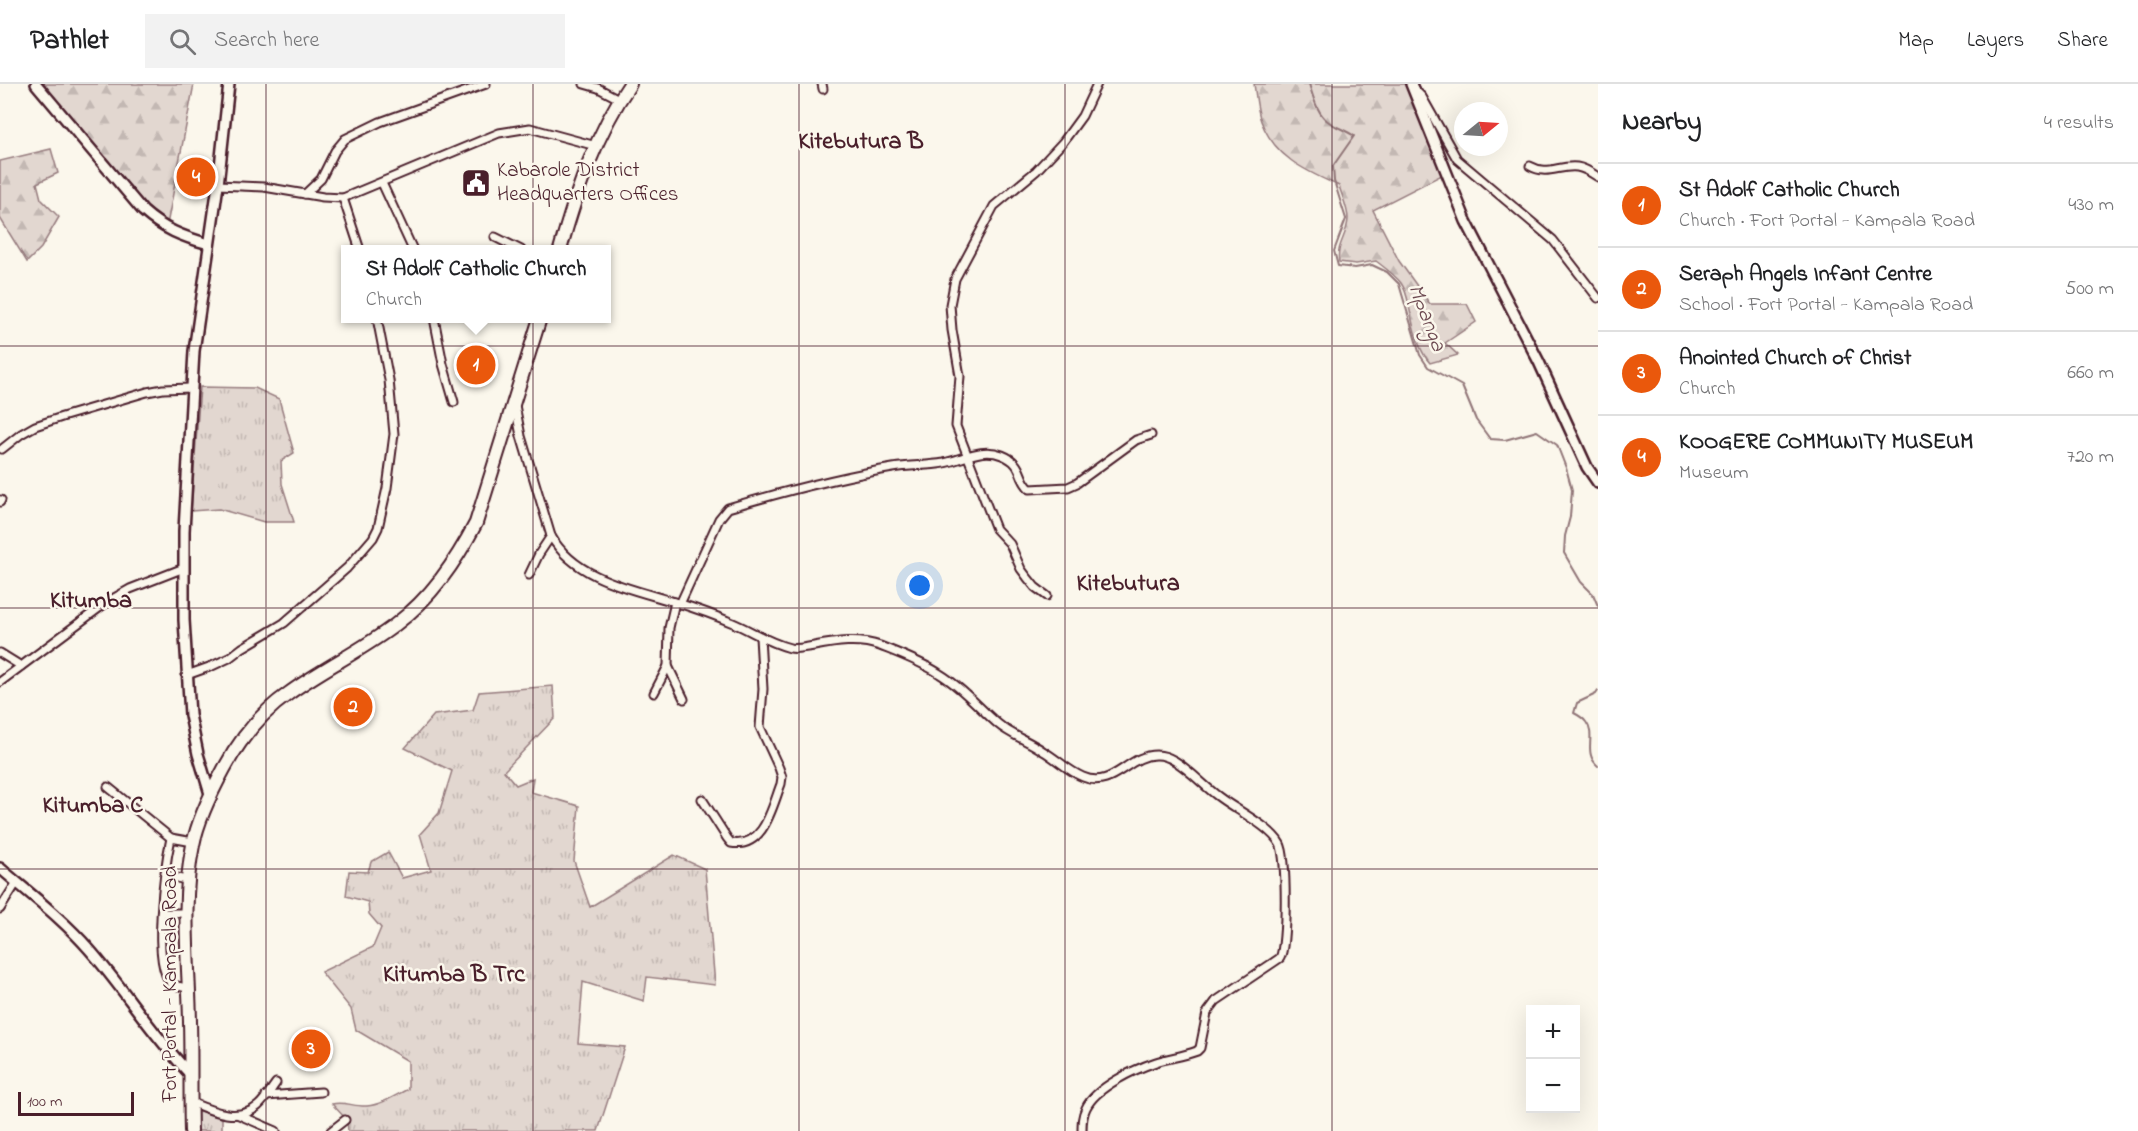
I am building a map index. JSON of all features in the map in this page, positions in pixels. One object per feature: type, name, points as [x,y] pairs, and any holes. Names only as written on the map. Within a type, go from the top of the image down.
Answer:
[{"type":"highway","points":[[561,245],[568,220],[596,146],[619,99],[630,84]]},
{"type":"highway","name":"Fort Portal - Kampala Road","points":[[190,1131],[187,913],[194,842],[210,794],[231,756],[247,733],[267,711],[287,694],[394,626],[423,601],[447,573],[476,523],[538,323]]},
{"type":"street","points":[[36,84],[143,211],[156,223],[169,230],[209,244]]},
{"type":"street","points":[[210,794],[193,733],[184,620],[184,568],[191,388],[198,312],[218,185],[229,84]]},
{"type":"street","points":[[305,194],[321,179],[335,151],[345,139],[380,122],[486,84]]},
{"type":"street","points":[[584,84],[598,88],[619,99]]},
{"type":"street","points":[[1047,596],[1027,577],[1021,569],[1011,543],[996,529],[956,426],[960,376],[950,305],[956,279],[994,206],[1036,171],[1063,142],[1082,116],[1097,84]]},
{"type":"street","points":[[1412,86],[1422,97],[1457,159],[1552,240],[1598,298]]},
{"type":"street","points":[[1412,86],[1466,221],[1539,362],[1587,467],[1598,483]]},
{"type":"street","points":[[218,185],[264,187],[344,198],[499,133],[519,129],[541,130],[596,146]]},
{"type":"street","points":[[1530,166],[1541,171],[1567,166],[1579,167],[1598,177]]},
{"type":"street","points":[[382,183],[411,245]]},
{"type":"street","points":[[344,198],[359,245]]},
{"type":"street","points":[[495,237],[512,245]]},
{"type":"street","points":[[187,675],[229,658],[284,623],[347,568],[373,538],[378,528],[387,488],[394,434],[389,380],[378,323]]},
{"type":"street","points":[[435,323],[454,402]]},
{"type":"street","points":[[2,449],[36,426],[62,417],[147,392],[191,388]]},
{"type":"street","points":[[514,399],[521,436],[551,536],[576,562],[598,576],[620,586],[734,623],[760,637],[791,648],[865,642],[904,656],[947,678],[1002,727],[1044,751],[1066,768],[1092,780],[1100,781],[1112,777],[1126,766],[1149,756],[1166,756],[1176,761],[1217,796],[1278,841],[1283,855],[1284,900],[1284,946],[1280,958],[1216,1001],[1208,1013],[1200,1048],[1197,1051],[1154,1063],[1132,1072],[1113,1082],[1097,1095],[1087,1106],[1082,1131]]},
{"type":"street","points":[[654,693],[668,666],[669,628],[677,603],[719,519],[728,508],[862,474],[897,467],[945,463],[966,455],[991,452],[1003,455],[1017,464],[1030,489],[1068,487],[1077,483],[1136,440],[1151,435]]},
{"type":"street","points":[[529,575],[551,536]]},
{"type":"street","points":[[0,682],[107,602],[130,589],[184,568]]},
{"type":"street","points":[[702,799],[731,843],[742,844],[752,840],[762,830],[781,784],[782,777],[779,768],[760,727],[763,689],[760,637]]},
{"type":"street","points":[[0,653],[21,666]]},
{"type":"street","points":[[668,666],[684,699]]},
{"type":"street","points":[[108,787],[171,838],[194,842]]},
{"type":"street","points":[[171,838],[165,875],[160,944],[166,975],[173,984],[189,988]]},
{"type":"street","points":[[0,868],[89,949],[166,1049],[191,1075]]},
{"type":"street","points":[[165,875],[189,881]]},
{"type":"street","points":[[0,909],[17,882]]},
{"type":"street","points":[[162,913],[187,913]]},
{"type":"street","points":[[239,1115],[254,1109],[276,1083]]},
{"type":"street","points":[[266,1096],[321,1092]]},
{"type":"street","points":[[190,1102],[221,1113],[239,1115],[276,1131]]},
{"type":"street","points":[[331,1131],[345,1120]]},
{"type":"green space","points":[[40,84],[194,84],[167,225],[156,221]]},
{"type":"green space","points":[[1254,84],[1407,84],[1442,175],[1373,210],[1399,261],[1430,304],[1467,304],[1476,322],[1445,343],[1458,355],[1430,363],[1418,340],[1403,287],[1376,261],[1356,264],[1339,262],[1339,250],[1348,219],[1339,186],[1304,169],[1274,145],[1261,121]]},
{"type":"green space","points":[[51,149],[58,173],[37,183],[41,199],[59,217],[41,248],[27,262],[0,218],[0,161]]},
{"type":"green space","points":[[200,387],[255,388],[279,399],[294,453],[281,461],[282,484],[294,522],[264,522],[219,509],[191,511]]},
{"type":"green space","points":[[553,686],[555,718],[504,771],[516,785],[533,778],[531,792],[579,806],[574,861],[590,907],[674,855],[705,869],[715,985],[647,977],[644,1001],[583,982],[578,1043],[625,1047],[598,1131],[348,1131],[347,1120],[332,1104],[363,1106],[378,1104],[408,1089],[408,1061],[356,1030],[351,1009],[321,972],[373,947],[381,928],[369,914],[368,902],[346,896],[349,871],[368,872],[371,862],[388,852],[402,878],[431,870],[420,834],[439,813],[452,771],[405,748],[434,715],[473,710],[479,692]]},
{"type":"green space","points":[[197,1105],[222,1115],[222,1131],[198,1131]]},
{"type":"waterway","name":"Mpanga","points":[[1309,84],[1316,104],[1325,119],[1354,136],[1333,166],[1334,181],[1346,219],[1334,251],[1338,266],[1355,268],[1372,265],[1387,272],[1399,284],[1420,355],[1428,367],[1462,386],[1476,420],[1490,439],[1505,440],[1537,431],[1557,445],[1572,490],[1564,553],[1581,582],[1593,594],[1598,606]]},
{"type":"waterway","name":"Mpanga","points":[[1598,691],[1577,703],[1574,713],[1589,727],[1591,755],[1598,766]]},
{"type":"place","name":"KOOGERE COMMUNITY MUSEUM","points":[[196,177]]},
{"type":"place","name":"Kabarole District Headquarters Offices","points":[[476,183]]},
{"type":"place","name":"St Adolf Catholic Church","points":[[476,365]]},
{"type":"place","name":"Seraph Angels Infant Centre","points":[[353,707]]},
{"type":"place","name":"Anointed Church of Christ","points":[[311,1049]]},
{"type":"district","name":"Kitebutura B","points":[[861,142]]},
{"type":"district","name":"Kitebutura","points":[[1128,584]]},
{"type":"district","name":"Kitumba","points":[[91,601]]},
{"type":"district","name":"Kitumba C","points":[[93,806]]},
{"type":"district","name":"Kitumba B Trc","points":[[454,975]]}]
